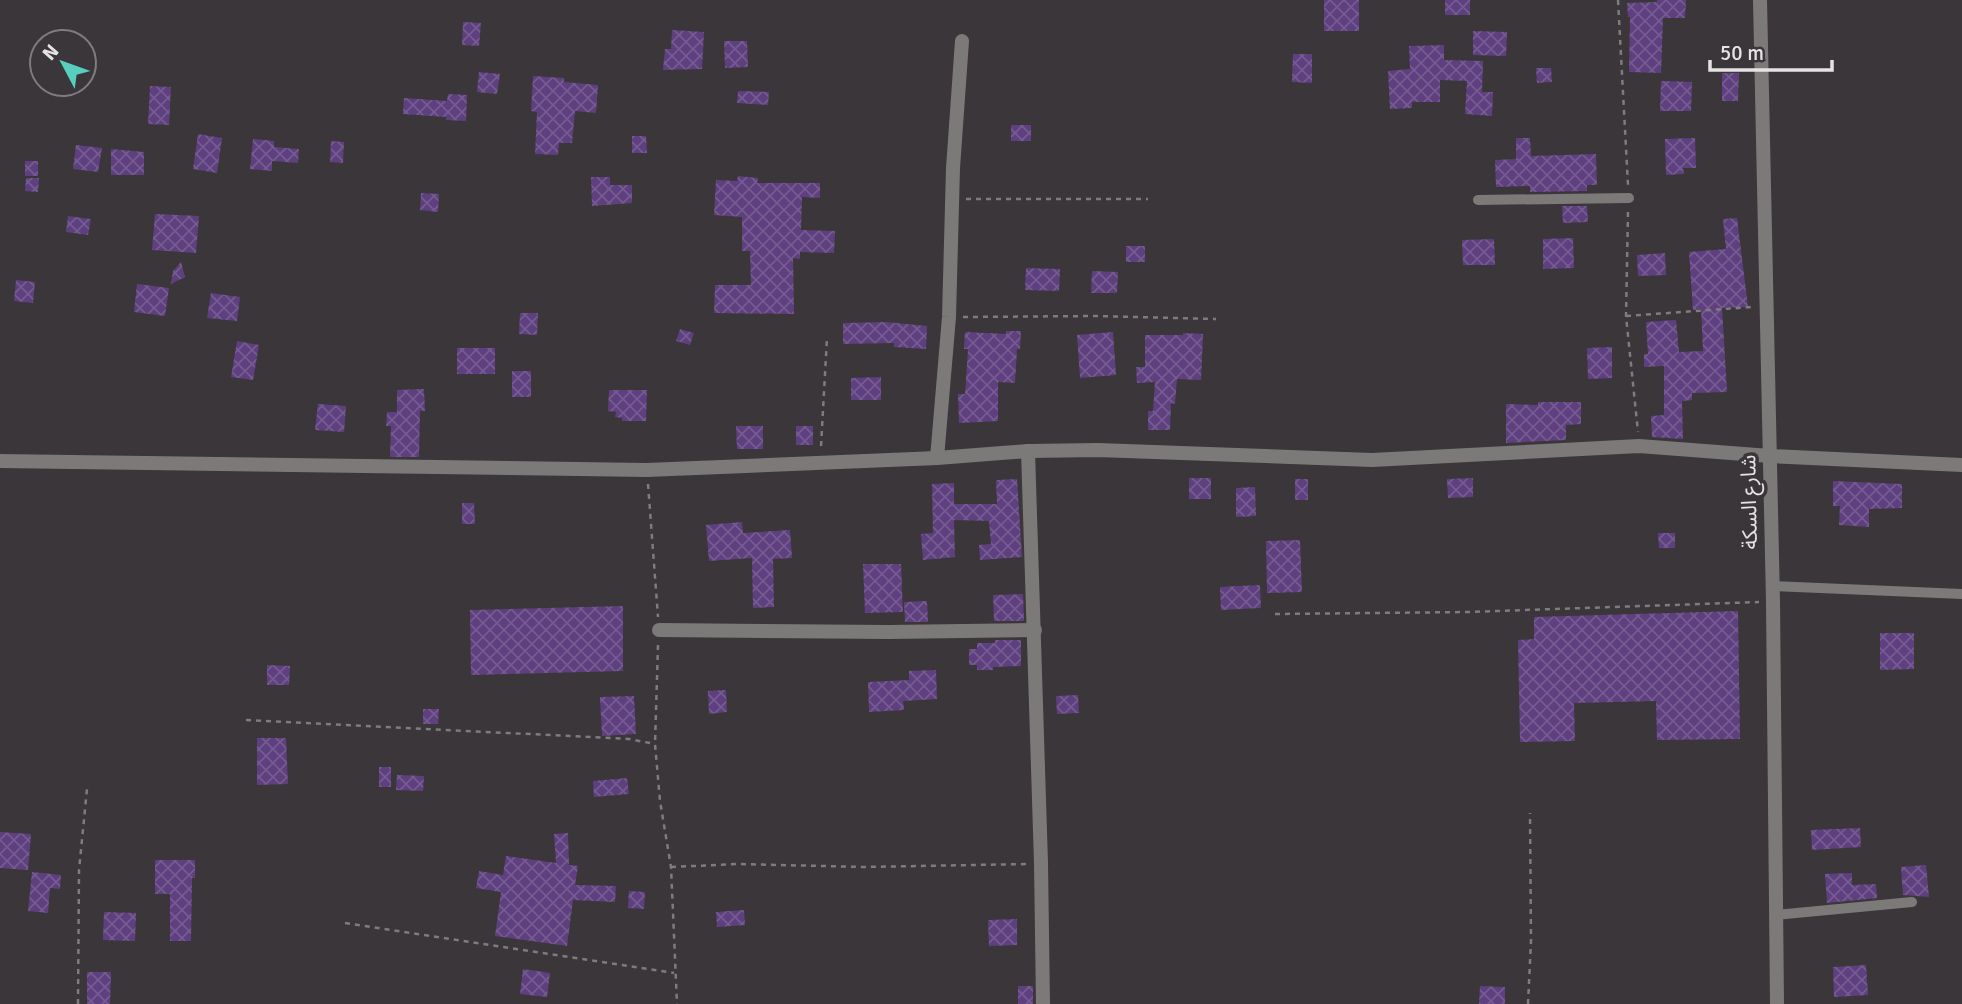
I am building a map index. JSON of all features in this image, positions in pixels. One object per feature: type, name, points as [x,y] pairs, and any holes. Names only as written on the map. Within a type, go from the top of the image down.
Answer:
[{"type":"street","name":"شارع السكة","points":[[1760,0],[1773,602],[1777,1004]]},
{"type":"street","points":[[937,458],[949,317],[952,198],[962,41]]},
{"type":"street","points":[[0,461],[647,470],[820,464],[1028,451],[1098,450],[1371,460],[1639,446],[1770,456],[1962,465]]},
{"type":"street","points":[[1028,451],[1041,863],[1042,1004]]},
{"type":"street","points":[[659,630],[1035,630]]},
{"type":"lane","points":[[1478,200],[1629,198]]},
{"type":"lane","points":[[1772,586],[1962,594]]},
{"type":"lane","points":[[1775,915],[1912,902]]},
{"type":"path","points":[[1618,0],[1629,198],[1626,316],[1639,446]]},
{"type":"path","points":[[952,198],[1148,200]]},
{"type":"path","points":[[1626,316],[1766,306]]},
{"type":"path","points":[[949,317],[1098,316],[1216,319]]},
{"type":"path","points":[[820,464],[827,338]]},
{"type":"path","points":[[647,470],[659,630],[655,744],[660,801],[671,867],[677,1004]]},
{"type":"path","points":[[1275,614],[1468,612],[1773,602]]},
{"type":"path","points":[[246,720],[629,738],[655,744]]},
{"type":"path","points":[[78,1004],[79,870],[87,789]]},
{"type":"path","points":[[1528,1004],[1531,941],[1530,813]]},
{"type":"path","points":[[671,867],[738,864],[864,867],[1041,863]]},
{"type":"path","points":[[345,923],[675,973]]},
{"type":"building","points":[[1324,0],[1359,0],[1359,31],[1324,31]]},
{"type":"building","points":[[1445,0],[1470,0],[1470,15],[1445,15]]},
{"type":"building","points":[[1686,0],[1685,18],[1663,18],[1661,73],[1629,72],[1630,17],[1627,3]]},
{"type":"building","points":[[463,22],[481,23],[479,46],[462,45]]},
{"type":"building","points":[[672,30],[704,32],[702,69],[663,70],[665,49],[671,49]]},
{"type":"building","points":[[1473,31],[1507,32],[1506,56],[1473,55]]},
{"type":"building","points":[[724,41],[747,41],[748,67],[725,68]]},
{"type":"building","points":[[1444,45],[1444,60],[1483,61],[1482,92],[1493,92],[1492,116],[1465,114],[1467,81],[1440,80],[1440,102],[1412,102],[1412,108],[1390,109],[1388,71],[1410,69],[1409,46]]},
{"type":"building","points":[[1293,54],[1312,54],[1312,83],[1292,82]]},
{"type":"building","points":[[1536,68],[1551,68],[1552,82],[1537,83]]},
{"type":"building","points":[[479,72],[500,74],[497,94],[477,92]]},
{"type":"building","points":[[1722,73],[1739,73],[1738,101],[1722,101]]},
{"type":"building","points":[[533,76],[564,78],[564,82],[598,85],[596,113],[575,111],[572,143],[559,143],[558,155],[535,154],[537,112],[531,111]]},
{"type":"building","points":[[1661,81],[1692,82],[1691,111],[1660,111]]},
{"type":"building","points":[[150,86],[171,87],[169,125],[148,124]]},
{"type":"building","points":[[738,91],[769,92],[768,105],[737,103]]},
{"type":"building","points":[[448,94],[467,95],[466,121],[403,114],[404,98],[447,101]]},
{"type":"building","points":[[1011,125],[1031,125],[1031,141],[1011,141]]},
{"type":"building","points":[[198,134],[222,138],[217,173],[193,169]]},
{"type":"building","points":[[632,136],[646,136],[647,153],[632,153]]},
{"type":"building","points":[[1516,138],[1530,138],[1531,156],[1596,154],[1597,185],[1587,185],[1587,191],[1530,192],[1530,186],[1496,187],[1495,160],[1516,159]]},
{"type":"building","points":[[1695,138],[1696,168],[1683,168],[1684,174],[1666,175],[1665,139]]},
{"type":"building","points":[[253,139],[274,141],[274,147],[299,149],[298,163],[272,161],[272,171],[250,169]]},
{"type":"building","points":[[331,141],[344,142],[343,163],[330,162]]},
{"type":"building","points":[[76,145],[102,148],[98,172],[73,169]]},
{"type":"building","points":[[111,149],[144,152],[144,175],[111,175]]},
{"type":"building","points":[[25,161],[38,161],[38,176],[25,176]]},
{"type":"building","points":[[738,176],[758,178],[757,183],[820,183],[820,198],[802,197],[801,230],[835,231],[834,253],[800,252],[800,259],[793,258],[794,314],[714,313],[715,285],[751,285],[750,251],[742,251],[742,217],[714,215],[716,180],[737,181]]},
{"type":"building","points":[[591,177],[610,177],[610,185],[632,185],[632,203],[592,206]]},
{"type":"building","points":[[26,178],[39,178],[38,192],[25,191]]},
{"type":"building","points":[[421,193],[439,194],[438,212],[420,210]]},
{"type":"building","points":[[1562,206],[1587,206],[1588,222],[1563,223]]},
{"type":"building","points":[[155,214],[199,216],[196,253],[152,250]]},
{"type":"building","points":[[68,216],[91,219],[88,235],[66,232]]},
{"type":"building","points":[[1737,218],[1748,307],[1722,308],[1727,392],[1692,393],[1692,400],[1682,401],[1683,439],[1652,437],[1651,416],[1664,415],[1664,366],[1644,367],[1644,354],[1648,354],[1646,322],[1676,320],[1679,352],[1703,351],[1701,309],[1693,310],[1689,252],[1726,249],[1723,219]]},
{"type":"building","points":[[1573,238],[1574,268],[1543,269],[1543,239]]},
{"type":"building","points":[[1494,239],[1495,265],[1463,265],[1462,240]]},
{"type":"building","points":[[1126,246],[1145,246],[1145,262],[1126,262]]},
{"type":"building","points":[[1665,253],[1666,275],[1638,276],[1637,255]]},
{"type":"building","points":[[181,262],[185,277],[171,284],[173,271]]},
{"type":"building","points":[[1026,268],[1060,269],[1059,291],[1025,290]]},
{"type":"building","points":[[1092,271],[1118,272],[1117,293],[1091,293]]},
{"type":"building","points":[[16,280],[35,282],[33,303],[14,301]]},
{"type":"building","points":[[137,284],[169,288],[165,316],[134,312]]},
{"type":"building","points":[[211,293],[240,297],[237,321],[207,318]]},
{"type":"building","points":[[520,313],[538,313],[537,335],[519,334]]},
{"type":"building","points":[[886,322],[927,326],[926,349],[894,347],[894,343],[843,344],[843,323]]},
{"type":"building","points":[[680,329],[694,333],[690,345],[676,341]]},
{"type":"building","points":[[1006,331],[1021,331],[1020,349],[1017,349],[1015,383],[998,382],[998,421],[959,423],[958,394],[965,394],[968,349],[964,349],[965,332],[1006,334]]},
{"type":"building","points":[[1113,332],[1116,375],[1080,378],[1077,335]]},
{"type":"building","points":[[1203,334],[1201,380],[1177,379],[1175,404],[1171,403],[1170,430],[1148,430],[1148,411],[1153,411],[1155,382],[1137,383],[1136,367],[1145,367],[1145,335]]},
{"type":"building","points":[[237,341],[259,345],[253,380],[231,377]]},
{"type":"building","points":[[1612,347],[1612,378],[1588,379],[1587,348]]},
{"type":"building","points":[[457,348],[495,348],[495,374],[457,374]]},
{"type":"building","points":[[512,371],[531,371],[531,397],[512,397]]},
{"type":"building","points":[[881,377],[881,400],[851,400],[851,378]]},
{"type":"building","points":[[424,389],[425,411],[420,411],[419,457],[390,457],[391,426],[386,426],[387,412],[397,412],[397,390]]},
{"type":"building","points":[[609,390],[647,390],[646,421],[622,421],[622,418],[615,417],[616,412],[608,411]]},
{"type":"building","points":[[1538,402],[1581,402],[1581,424],[1566,425],[1566,440],[1506,443],[1506,404],[1538,405]]},
{"type":"building","points":[[318,404],[346,406],[344,432],[315,430]]},
{"type":"building","points":[[736,426],[763,426],[763,449],[737,449]]},
{"type":"building","points":[[796,426],[813,426],[813,445],[796,445]]},
{"type":"building","points":[[1189,478],[1211,478],[1211,499],[1189,499]]},
{"type":"building","points":[[1473,478],[1473,497],[1448,498],[1447,479]]},
{"type":"building","points":[[1017,479],[1022,557],[980,560],[979,545],[991,544],[989,521],[954,520],[955,557],[923,560],[921,534],[933,533],[932,484],[954,483],[954,504],[997,504],[996,480]]},
{"type":"building","points":[[1295,479],[1308,479],[1308,500],[1295,500]]},
{"type":"building","points":[[1833,481],[1902,484],[1902,508],[1869,509],[1869,527],[1839,525],[1840,506],[1833,506]]},
{"type":"building","points":[[1255,487],[1256,516],[1236,517],[1236,488]]},
{"type":"building","points":[[462,503],[474,503],[475,524],[462,524]]},
{"type":"building","points":[[742,522],[743,533],[790,530],[792,558],[773,559],[774,607],[753,608],[752,558],[709,561],[706,525]]},
{"type":"building","points":[[1658,533],[1675,533],[1675,548],[1659,548]]},
{"type":"building","points":[[1300,540],[1302,592],[1267,593],[1266,541]]},
{"type":"building","points":[[863,564],[901,564],[903,612],[865,613]]},
{"type":"building","points":[[1260,585],[1261,608],[1221,610],[1220,587]]},
{"type":"building","points":[[1023,594],[1024,621],[994,621],[993,595]]},
{"type":"building","points":[[927,601],[928,622],[905,622],[904,602]]},
{"type":"building","points":[[623,606],[623,671],[471,675],[470,610]]},
{"type":"building","points":[[1738,611],[1740,739],[1657,740],[1656,701],[1574,703],[1575,741],[1520,742],[1518,640],[1534,639],[1534,617]]},
{"type":"building","points":[[1880,633],[1914,633],[1914,669],[1880,670]]},
{"type":"building","points":[[995,640],[1021,640],[1021,666],[977,670],[977,665],[969,665],[969,649],[977,649],[977,643],[995,643]]},
{"type":"building","points":[[267,665],[290,666],[289,685],[267,685]]},
{"type":"building","points":[[936,670],[937,699],[903,701],[904,710],[869,712],[868,682],[909,680],[909,671]]},
{"type":"building","points":[[726,690],[727,712],[709,714],[708,691]]},
{"type":"building","points":[[1078,695],[1079,713],[1057,714],[1056,696]]},
{"type":"building","points":[[634,696],[636,734],[602,736],[600,697]]},
{"type":"building","points":[[423,709],[439,709],[438,724],[423,724]]},
{"type":"building","points":[[257,738],[286,738],[288,784],[257,785]]},
{"type":"building","points":[[379,767],[391,767],[391,787],[379,787]]},
{"type":"building","points":[[397,775],[424,776],[423,791],[396,790]]},
{"type":"building","points":[[627,778],[629,794],[594,797],[593,781]]},
{"type":"building","points":[[1860,828],[1861,847],[1812,850],[1811,830]]},
{"type":"building","points":[[0,832],[31,834],[28,870],[0,868]]},
{"type":"building","points":[[568,833],[569,865],[578,866],[575,885],[616,886],[615,902],[573,900],[567,946],[495,936],[501,892],[476,888],[479,871],[503,875],[506,856],[556,863],[554,834]]},
{"type":"building","points":[[155,860],[195,860],[195,878],[192,878],[191,941],[170,941],[170,894],[155,894]]},
{"type":"building","points":[[1926,865],[1929,897],[1903,895],[1901,867]]},
{"type":"building","points":[[32,872],[61,875],[60,889],[50,888],[48,913],[28,911]]},
{"type":"building","points":[[1852,873],[1852,885],[1876,884],[1877,898],[1827,903],[1825,874]]},
{"type":"building","points":[[629,891],[645,892],[644,909],[628,908]]},
{"type":"building","points":[[744,910],[745,925],[717,927],[716,912]]},
{"type":"building","points":[[104,912],[136,913],[135,941],[103,940]]},
{"type":"building","points":[[1017,919],[1017,945],[989,946],[988,920]]},
{"type":"building","points":[[1866,965],[1868,995],[1834,997],[1833,967]]},
{"type":"building","points":[[523,969],[550,973],[547,997],[520,994]]},
{"type":"building","points":[[87,972],[111,972],[110,1004],[87,1004]]},
{"type":"building","points":[[1018,986],[1033,986],[1033,1004],[1018,1004]]},
{"type":"building","points":[[1480,986],[1505,987],[1505,1004],[1479,1004]]}]
